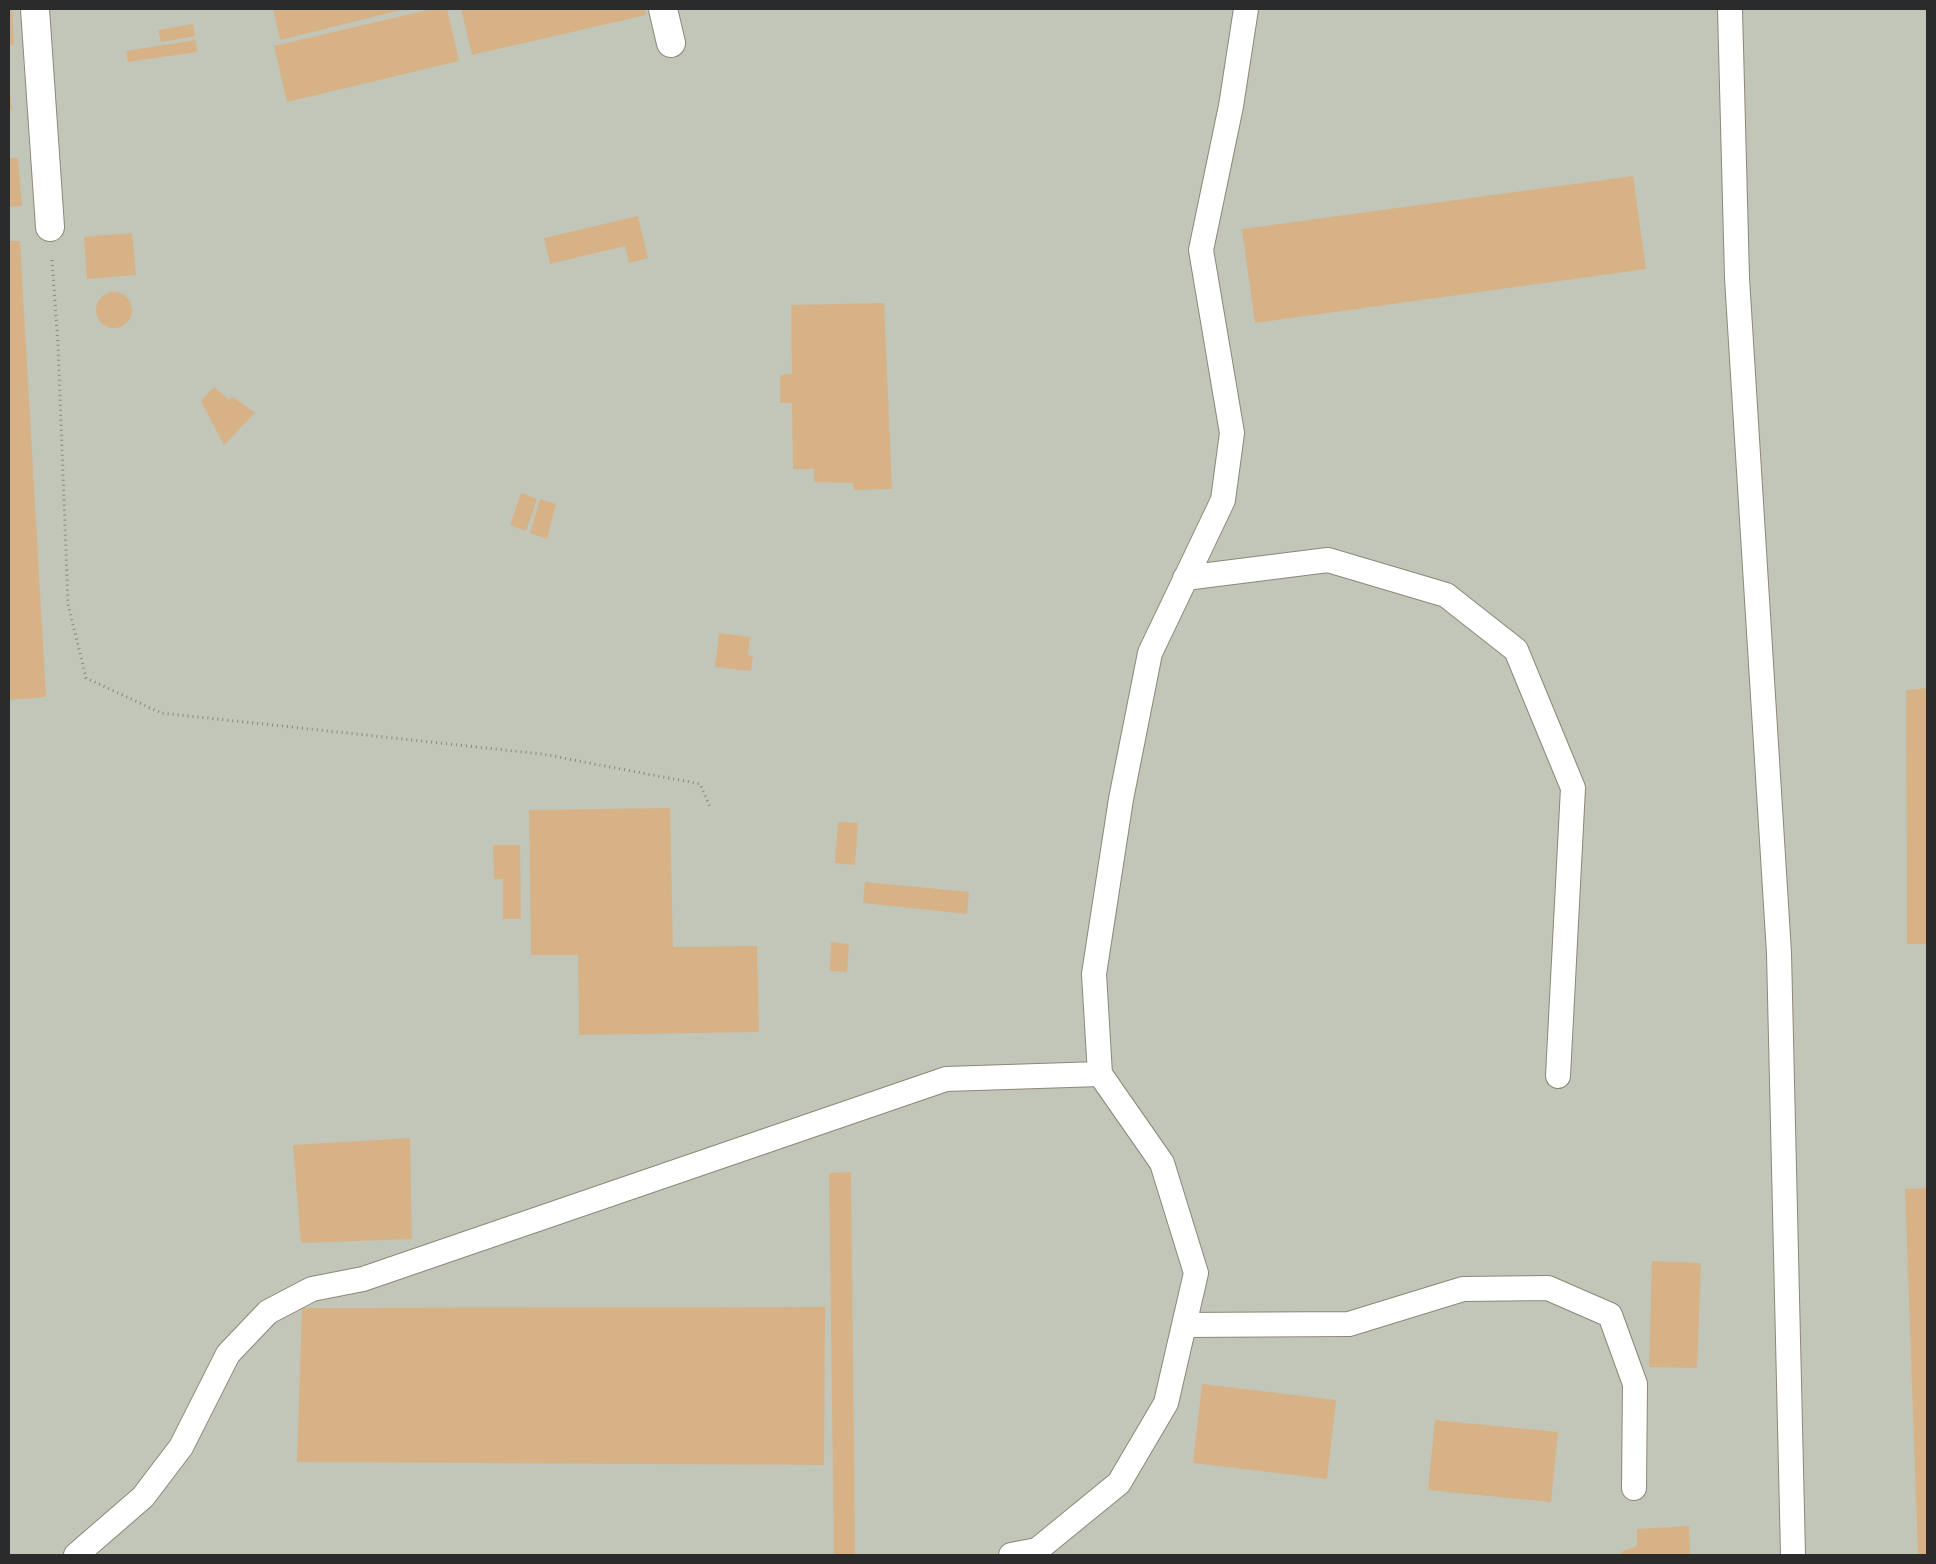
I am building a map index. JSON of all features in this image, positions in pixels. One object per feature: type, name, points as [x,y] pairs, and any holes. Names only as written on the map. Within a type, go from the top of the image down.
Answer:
[{"type":"street","points":[[35,9],[50,227]]},
{"type":"street","points":[[663,9],[671,43]]},
{"type":"lane","points":[[1012,1555],[1041,1553],[1120,1483],[1166,1403],[1196,1273],[1162,1163],[1100,1074],[1094,974],[1121,800],[1150,653],[1222,500],[1232,433],[1201,250],[1231,106],[1246,9]]},
{"type":"lane","points":[[1730,9],[1738,278],[1779,953],[1793,1555]]},
{"type":"lane","points":[[1185,578],[1328,560],[1446,596],[1516,650],[1573,788],[1558,1076]]},
{"type":"lane","points":[[76,1555],[143,1497],[181,1446],[228,1354],[268,1312],[312,1289],[363,1279],[946,1079],[1100,1074]]},
{"type":"lane","points":[[1184,1325],[1349,1324],[1463,1289],[1548,1288],[1610,1314],[1635,1384],[1634,1488]]},
{"type":"path","points":[[50,227],[58,344],[68,604],[86,678],[161,713],[542,754],[700,784],[711,810]]},
{"type":"shaded area","points":[[9,9],[1927,9],[1927,1555],[9,1555]]},
{"type":"building","points":[[9,9],[12,9],[14,45],[9,46]]},
{"type":"building","points":[[273,9],[405,9],[280,40]]},
{"type":"building","points":[[432,9],[447,9],[459,61],[287,102],[274,46]]},
{"type":"building","points":[[461,9],[644,9],[646,15],[472,55]]},
{"type":"building","points":[[193,24],[195,36],[161,42],[158,30]]},
{"type":"building","points":[[196,40],[197,52],[128,62],[126,51]]},
{"type":"building","points":[[9,80],[12,110],[9,110]]},
{"type":"building","points":[[9,158],[18,158],[22,206],[9,207]]},
{"type":"building","points":[[1633,176],[1646,269],[1255,323],[1242,229]]},
{"type":"building","points":[[638,216],[648,258],[629,263],[625,246],[550,264],[544,238]]},
{"type":"building","points":[[132,233],[136,275],[87,279],[84,237]]},
{"type":"building","points":[[9,241],[20,241],[46,697],[9,700]]},
{"type":"building","points":[[114,292],[126,298],[132,310],[126,322],[114,328],[102,322],[96,310],[102,298]]},
{"type":"building","points":[[884,303],[892,489],[854,490],[853,483],[814,482],[814,469],[793,469],[792,403],[780,403],[780,375],[792,374],[791,305]]},
{"type":"building","points":[[214,387],[229,400],[233,397],[255,413],[224,445],[201,401]]},
{"type":"building","points":[[521,493],[537,499],[526,531],[510,525]]},
{"type":"building","points":[[540,499],[556,504],[547,539],[530,533]]},
{"type":"building","points":[[719,633],[750,637],[748,655],[753,656],[751,671],[715,667]]},
{"type":"building","points":[[1927,688],[1927,944],[1907,944],[1906,690]]},
{"type":"building","points":[[670,808],[673,947],[757,946],[759,1032],[579,1035],[578,955],[531,955],[529,810]]},
{"type":"building","points":[[838,822],[858,823],[855,865],[835,863]]},
{"type":"building","points":[[493,845],[520,845],[521,919],[503,919],[503,879],[494,879]]},
{"type":"building","points":[[865,882],[969,892],[967,914],[863,903]]},
{"type":"building","points":[[831,942],[849,944],[847,972],[830,971]]},
{"type":"building","points":[[410,1138],[412,1239],[301,1243],[293,1145]]},
{"type":"building","points":[[851,1172],[855,1555],[834,1555],[829,1173]]},
{"type":"building","points":[[1927,1188],[1927,1555],[1918,1555],[1905,1189]]},
{"type":"building","points":[[1652,1261],[1701,1263],[1697,1368],[1649,1367]]},
{"type":"building","points":[[825,1307],[824,1465],[297,1462],[302,1308]]},
{"type":"building","points":[[1202,1384],[1336,1400],[1327,1479],[1193,1463]]},
{"type":"building","points":[[1435,1420],[1558,1432],[1551,1502],[1428,1490]]},
{"type":"building","points":[[1689,1526],[1690,1555],[1621,1555],[1621,1552],[1637,1546],[1637,1529]]}]
